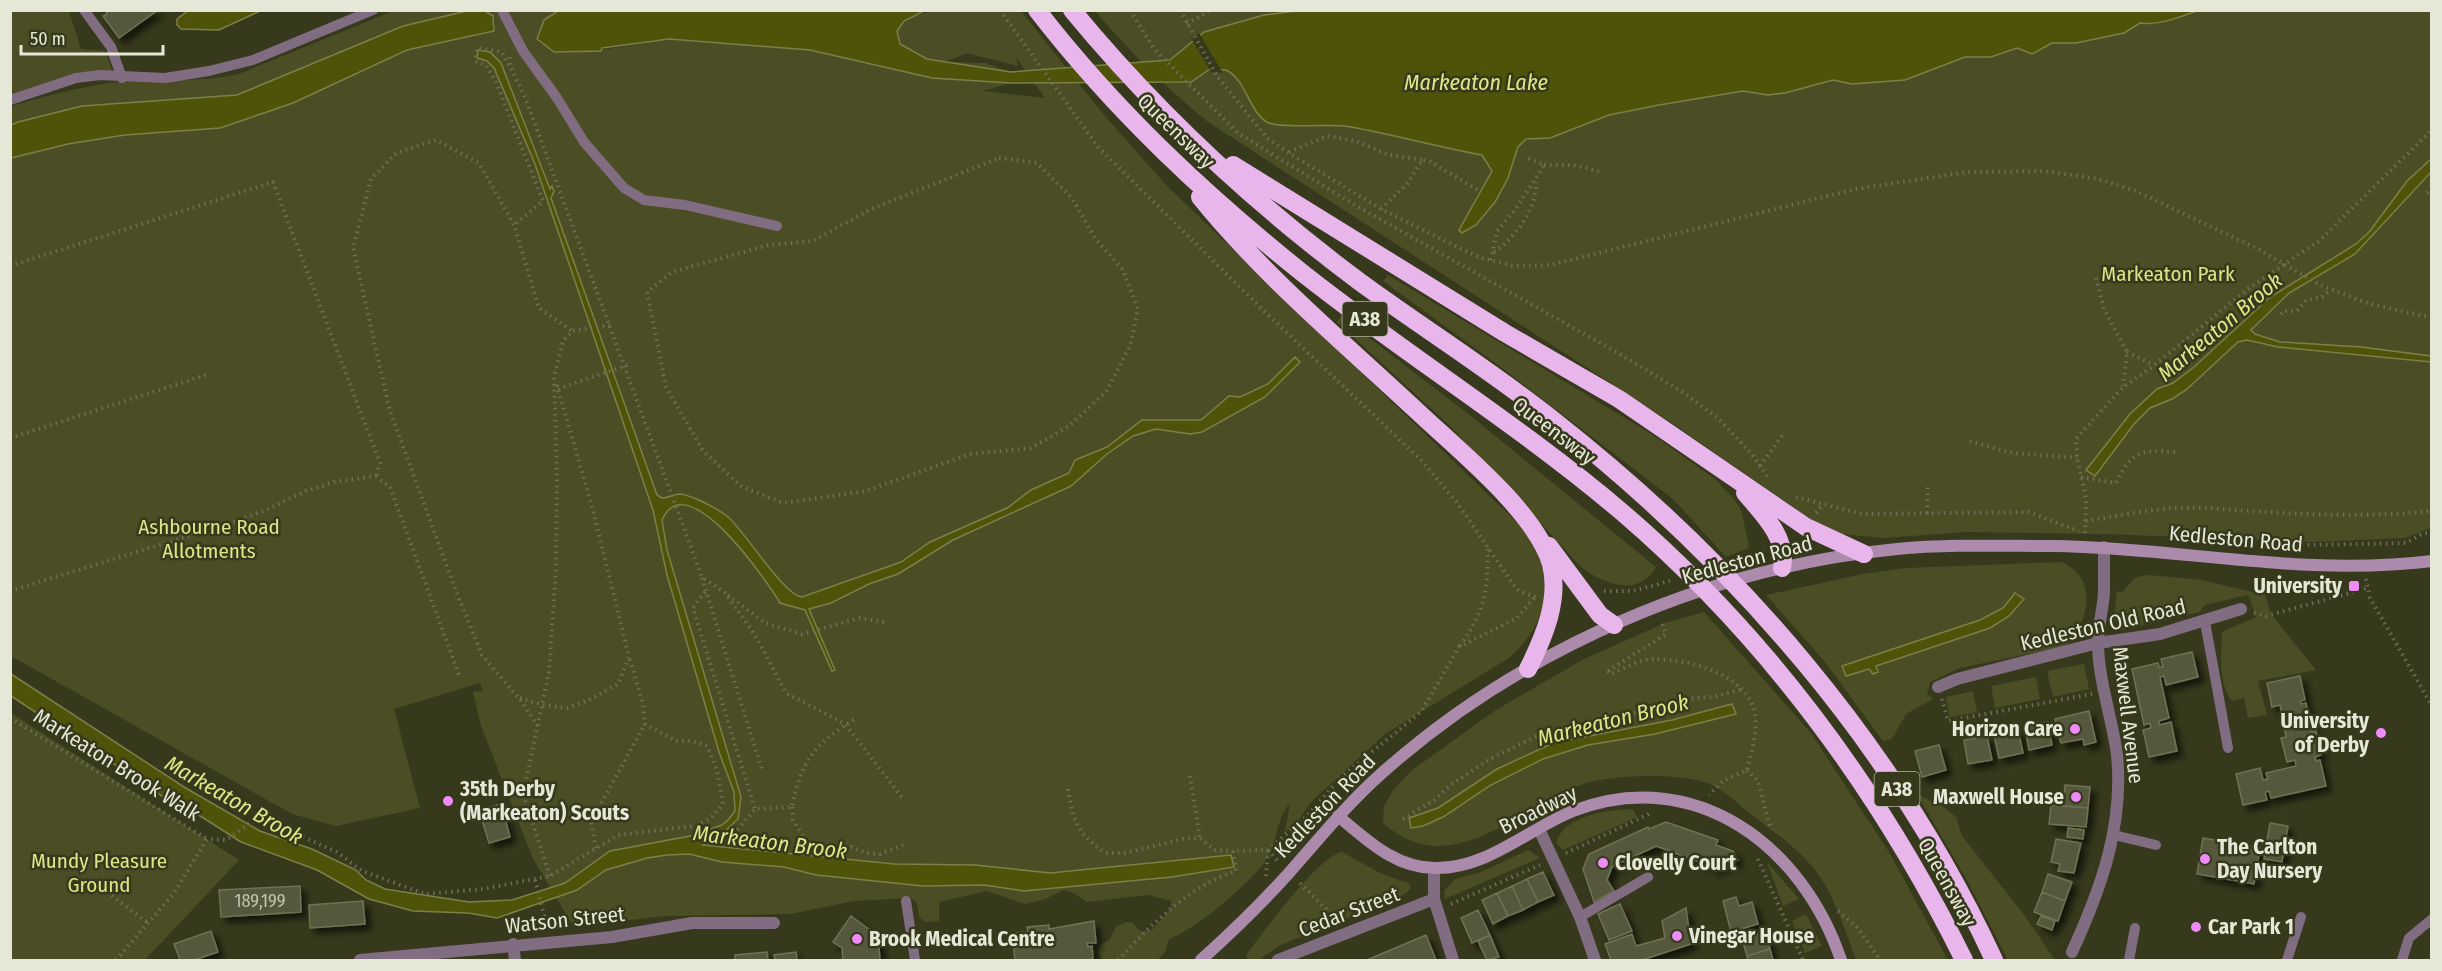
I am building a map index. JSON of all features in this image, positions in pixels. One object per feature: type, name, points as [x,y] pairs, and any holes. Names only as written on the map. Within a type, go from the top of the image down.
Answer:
[{"type":"highway","name":"Queensway","points":[[1037,10],[1067,49],[1110,98],[1175,165],[1305,275],[1562,464],[1624,515],[1702,589],[1756,646],[1834,743],[1912,864],[1964,960]]},
{"type":"highway","name":"Queensway","points":[[1072,10],[1148,98],[1195,144],[1358,280],[1551,418],[1649,500],[1710,558],[1778,631],[1841,706],[1937,849],[1994,960]]},
{"type":"highway","points":[[1195,144],[1619,399],[1806,527],[1864,554]]},
{"type":"highway","points":[[1175,165],[1238,244],[1464,455],[1535,529],[1600,615],[1614,626]]},
{"type":"highway","points":[[1733,477],[1775,531],[1783,545],[1774,570]]},
{"type":"highway","points":[[1528,669],[1542,643],[1553,600],[1550,562],[1535,529]]},
{"type":"street","name":"Kedleston Road","points":[[1201,960],[1289,873],[1338,816],[1381,774],[1428,735],[1528,669],[1661,604],[1774,570],[1864,554],[1971,546],[2104,547],[2246,562],[2364,568],[2432,561]]},
{"type":"street","name":"Maxwell Avenue","points":[[2072,952],[2096,898],[2114,835],[2119,797],[2116,754],[2104,692],[2098,643],[2104,594],[2104,547]]},
{"type":"street","name":"Kedleston Old Road","points":[[1938,687],[1957,679],[2098,643],[2151,636],[2205,622],[2241,609]]},
{"type":"street","name":"Broadway","points":[[1338,816],[1386,855],[1409,865],[1434,868],[1463,864],[1484,856],[1572,812],[1611,800],[1642,797],[1697,806],[1726,816],[1751,832],[1776,854],[1811,894],[1841,960]]},
{"type":"street","points":[[1539,829],[1580,917],[1595,960]]},
{"type":"street","points":[[1434,868],[1434,899],[1453,960]]},
{"type":"street","name":"Cedar Street","points":[[1278,960],[1434,899]]},
{"type":"street","name":"Watson Street","points":[[360,960],[452,953],[513,944],[612,937],[692,922],[774,923]]},
{"type":"street","points":[[513,944],[514,960]]},
{"type":"lane","points":[[84,10],[111,47],[122,78]]},
{"type":"lane","points":[[10,100],[76,78],[100,75],[122,78],[165,78],[252,60],[373,10]]},
{"type":"lane","points":[[502,10],[513,35],[584,142],[624,188],[644,200],[685,205],[777,226]]},
{"type":"lane","points":[[2205,622],[2228,748]]},
{"type":"lane","points":[[2114,835],[2156,845]]},
{"type":"lane","points":[[1580,917],[1648,877]]},
{"type":"lane","points":[[906,901],[915,960]]},
{"type":"lane","points":[[2287,960],[2301,917]]},
{"type":"lane","points":[[2402,960],[2409,938],[2432,919]]},
{"type":"lane","points":[[2129,960],[2135,928]]},
{"type":"path","points":[[1000,10],[1098,147],[1264,312],[1423,462],[1458,504],[1520,591],[1534,597],[1553,600]]},
{"type":"path","points":[[1130,10],[1154,49],[1238,133],[1353,204],[1684,393],[1719,419],[1772,483]]},
{"type":"path","points":[[1180,10],[1217,76],[1267,138],[1381,208],[1484,259],[1515,266],[1550,266],[1856,189],[1967,172],[2043,171],[2099,179],[2138,192],[2287,264],[2320,285],[2367,303],[2432,318]]},
{"type":"path","points":[[1198,17],[1202,10]]},
{"type":"path","points":[[1187,24],[1210,10]]},
{"type":"path","points":[[514,225],[543,201],[496,82],[486,65],[475,61],[477,48],[502,52],[525,97],[702,577],[762,770]]},
{"type":"path","points":[[510,56],[510,66]]},
{"type":"path","points":[[2084,532],[2086,498],[2077,458],[2076,439],[2123,387],[2154,365],[2248,289],[2319,241],[2432,130]]},
{"type":"path","points":[[1287,152],[1327,136],[1356,141],[1389,155],[1428,161],[1478,190]]},
{"type":"path","points":[[538,726],[518,697],[482,655],[390,411],[353,248],[371,179],[396,153],[436,140],[478,163],[514,225],[539,308],[572,331]]},
{"type":"path","points":[[999,158],[1037,163],[1072,198],[1095,238],[1123,270],[1138,309],[1130,346],[1106,392],[1069,426],[1030,448],[970,454],[866,491],[784,503],[741,487],[703,451],[666,387],[647,292],[672,272],[769,245],[813,241],[869,210],[999,158]]},
{"type":"path","points":[[1528,158],[1545,165],[1574,165],[1602,172]]},
{"type":"path","points":[[1381,208],[1408,183],[1422,160]]},
{"type":"path","points":[[1491,260],[1497,231],[1545,165]]},
{"type":"path","points":[[1494,252],[1507,243],[1524,220],[1536,196],[1535,180]]},
{"type":"path","points":[[10,266],[273,182],[380,463],[376,476]]},
{"type":"path","points":[[2427,193],[2432,188]]},
{"type":"path","points":[[2096,278],[2104,309],[2127,352],[2123,387]]},
{"type":"path","points":[[2281,314],[2283,311],[2297,310],[2306,300],[2322,297],[2331,289]]},
{"type":"path","points":[[596,848],[591,822],[645,724],[643,704],[629,657],[596,521],[554,376],[562,341],[572,331],[610,324]]},
{"type":"path","points":[[2127,352],[2154,365]]},
{"type":"path","points":[[557,390],[600,377],[630,364]]},
{"type":"path","points":[[10,438],[209,374]]},
{"type":"path","points":[[550,876],[523,794],[549,672],[556,569],[557,390]]},
{"type":"path","points":[[1760,466],[1785,432]]},
{"type":"path","points":[[1970,441],[2012,453],[2077,458]]},
{"type":"path","points":[[2081,477],[2116,483],[2134,455],[2144,450],[2176,452]]},
{"type":"path","points":[[10,591],[231,523],[268,509],[306,490],[334,482],[376,476],[390,487],[459,675]]},
{"type":"path","points":[[1927,513],[1928,485]]},
{"type":"path","points":[[1795,504],[1788,496],[1862,514],[2028,512],[2084,532],[2093,533]]},
{"type":"path","points":[[2086,521],[2169,509],[2205,508],[2300,515],[2432,512]]},
{"type":"path","points":[[2084,532],[2104,547]]},
{"type":"path","points":[[2196,539],[2312,545],[2406,543],[2422,534],[2432,532]]},
{"type":"path","points":[[1068,789],[1079,831],[1105,853],[1124,853],[1183,839],[1200,839],[1215,850],[1268,850],[1308,815],[1341,777],[1421,712],[1477,622],[1485,601],[1488,548]]},
{"type":"path","points":[[2364,568],[2370,598],[2432,706]]},
{"type":"path","points":[[702,577],[765,624],[802,634],[860,618],[884,622]]},
{"type":"path","points":[[1598,590],[1633,591],[1650,587]]},
{"type":"path","points":[[2241,609],[2266,616],[2368,588]]},
{"type":"path","points":[[705,592],[693,608],[755,808]]},
{"type":"path","points":[[725,593],[755,635],[786,693],[845,724],[904,800]]},
{"type":"path","points":[[1460,647],[1517,618],[1534,597]]},
{"type":"path","points":[[1661,604],[1666,634],[1608,671],[1611,674],[1653,658],[1699,666],[1734,681],[1743,688],[1755,713],[1756,728],[1747,770]]},
{"type":"path","points":[[518,697],[542,705],[567,708],[618,684],[629,657]]},
{"type":"path","points":[[1938,687],[1948,721],[2104,692]]},
{"type":"path","points":[[1403,819],[1436,799],[1449,786],[1490,759],[1539,735],[1644,711],[1682,699],[1713,697],[1743,688]]},
{"type":"path","name":"Markeaton Brook Walk","points":[[10,717],[207,839],[226,840],[256,819],[269,822],[338,852],[362,871],[425,894],[535,880],[550,876],[618,835],[694,826],[710,819],[723,804],[717,770],[707,746],[692,741],[676,741],[645,724]]},
{"type":"path","points":[[855,719],[818,744],[806,762],[796,784],[792,807],[793,820],[807,842],[821,848],[852,847],[866,853],[880,854],[905,844]]},
{"type":"path","points":[[1697,806],[1723,781],[1747,770]]},
{"type":"path","points":[[1747,770],[1758,781],[1776,854]]},
{"type":"path","points":[[1190,776],[1200,839]]},
{"type":"path","points":[[730,839],[755,808],[792,807]]},
{"type":"path","points":[[1751,832],[1758,858],[1803,960]]},
{"type":"path","name":"Markeaton Brook Walk","points":[[116,960],[192,867],[207,839]]},
{"type":"path","points":[[1268,850],[1351,933]]},
{"type":"path","points":[[1118,960],[1152,924],[1217,877],[1236,871],[1233,851]]},
{"type":"path","points":[[535,880],[551,942]]},
{"type":"path","points":[[107,892],[148,923]]},
{"type":"path","points":[[1837,910],[1858,928],[1880,960]]},
{"type":"green space","name":"Ashbourne Road Allotments","points":[[953,9],[1021,11],[1104,115],[1167,186],[1523,528],[1542,562],[1545,596],[1541,613],[1534,629],[1509,658],[1385,734],[1311,802],[1298,821],[1285,832],[1290,803],[1282,816],[1268,857],[1261,867],[1223,904],[1194,926],[1169,939],[1165,952],[1157,960],[1102,960],[1099,954],[1100,945],[1109,940],[1116,927],[1126,922],[1133,923],[1140,931],[1152,930],[1171,908],[1171,901],[1148,895],[1087,902],[1064,890],[1043,900],[1025,904],[987,891],[939,902],[939,921],[925,922],[919,917],[917,903],[911,898],[854,901],[791,914],[664,916],[574,927],[533,859],[481,726],[473,692],[483,691],[480,683],[394,709],[420,808],[336,826],[292,814],[11,656],[10,158],[68,144],[125,135],[220,128],[293,103],[407,50],[494,31],[495,20],[237,95],[82,106],[11,125],[11,106],[72,90],[126,81],[207,79],[239,74],[393,11],[558,11],[551,14],[537,41],[550,48],[589,52],[669,39],[810,50],[850,57],[927,59],[900,44],[897,31],[906,21],[919,15]],"holes":[[[967,53],[1018,66],[1016,57],[1045,98],[983,91],[1010,83],[1011,72],[985,63],[945,62]]]},
{"type":"green space","points":[[11,11],[69,11],[81,49],[105,51],[114,75],[80,72],[11,98]]},
{"type":"green space","name":"Markeaton Park","points":[[1095,11],[2431,11],[2431,528],[2405,538],[2314,542],[2103,534],[1967,532],[1883,538],[1831,533],[1663,417],[1208,122],[1149,69]]},
{"type":"green space","points":[[1388,275],[1653,435],[1715,479],[1734,499],[1742,512],[1749,548],[1726,557],[1673,499],[1498,365],[1383,281]]},
{"type":"green space","points":[[1341,316],[1467,413],[1656,567],[1649,577],[1631,585],[1620,585],[1600,579],[1581,567],[1450,426],[1337,322]]},
{"type":"green space","points":[[2061,562],[2073,569],[2081,578],[2086,601],[2085,613],[2080,626],[2066,646],[1960,668],[1930,682],[1927,694],[1933,699],[1906,714],[1892,739],[1883,741],[1825,662],[1766,595],[1863,574],[1906,568]]},
{"type":"green space","points":[[2149,575],[2201,580],[2265,595],[2271,614],[2316,670],[2258,681],[2267,715],[2248,718],[2244,698],[2232,701],[2224,686],[2221,659],[2222,632],[2256,617],[2248,595],[2204,605],[2200,612],[2122,630],[2114,620],[2117,591],[2122,592],[2136,577]]},
{"type":"green space","points":[[1704,612],[1811,733],[1889,852],[1948,960],[1856,960],[1831,897],[1809,863],[1790,844],[1727,794],[1710,784],[1697,780],[1642,776],[1588,783],[1551,799],[1504,826],[1480,837],[1456,844],[1432,846],[1407,839],[1383,823],[1384,806],[1393,790],[1411,771],[1496,710],[1584,659],[1665,623]]},
{"type":"green space","points":[[2084,664],[2089,689],[2053,697],[2047,671]]},
{"type":"green space","points":[[2036,677],[2040,699],[1995,708],[1991,686]]},
{"type":"green space","points":[[1973,691],[1977,712],[1950,717],[1946,697]]},
{"type":"green space","name":"Mundy Pleasure Ground","points":[[11,713],[239,860],[145,960],[11,960]]},
{"type":"green space","points":[[1917,794],[1945,808],[1956,817],[1962,836],[2022,912],[2055,960],[2008,960],[1969,884]]},
{"type":"green space","points":[[1633,809],[1637,817],[1563,850],[1556,843],[1568,826],[1577,820],[1600,813]]},
{"type":"green space","points":[[1528,850],[1540,858],[1445,899],[1444,891],[1455,879],[1481,872]]},
{"type":"green space","points":[[1342,852],[1380,873],[1408,883],[1411,888],[1405,894],[1281,945],[1258,960],[1248,960],[1246,955],[1291,897],[1320,866],[1332,856]]},
{"type":"green space","points":[[1767,862],[1799,899],[1783,906]]},
{"type":"green space","points":[[1806,914],[1822,946],[1805,953],[1792,921]]},
{"type":"water","points":[[189,10],[260,11],[219,30],[181,29],[177,25],[177,19]]},
{"type":"water","name":"Markeaton Lake","points":[[1305,10],[2197,11],[2161,22],[2140,23],[2124,33],[2076,43],[2052,43],[2032,54],[2017,48],[1991,57],[1965,57],[1905,80],[1852,84],[1833,80],[1785,93],[1768,95],[1743,91],[1609,115],[1550,138],[1526,139],[1518,147],[1508,178],[1495,202],[1476,225],[1462,233],[1459,230],[1492,171],[1482,155],[1351,127],[1285,126],[1269,123],[1257,112],[1239,81],[1226,70],[1210,69],[1191,82],[1010,83],[932,78],[810,50],[669,39],[602,48],[601,51],[554,52],[537,39],[544,20],[558,11],[924,11],[904,21],[897,31],[900,44],[927,59],[1011,72],[1170,60],[1204,32],[1264,15]]},
{"type":"water","points":[[467,11],[485,11],[493,16],[494,31],[407,50],[293,103],[220,128],[125,135],[68,144],[11,158],[11,125],[18,122],[82,106],[237,95],[403,26]]},
{"type":"water","points":[[478,50],[490,52],[501,63],[550,189],[552,186],[554,191],[551,198],[657,495],[662,498],[678,494],[686,495],[727,516],[775,575],[794,594],[802,597],[901,562],[930,542],[1007,508],[1031,490],[1069,473],[1075,460],[1107,447],[1142,420],[1201,420],[1229,396],[1240,397],[1268,384],[1295,357],[1300,362],[1265,397],[1202,432],[1190,434],[1156,429],[1133,436],[1107,454],[1071,486],[953,540],[898,574],[869,584],[831,603],[809,609],[835,670],[832,671],[805,610],[780,603],[744,553],[707,516],[689,506],[674,506],[662,520],[667,550],[741,797],[738,819],[723,833],[703,845],[895,864],[975,865],[1050,873],[1231,855],[1234,867],[1172,877],[1024,891],[984,885],[923,886],[816,875],[784,867],[722,862],[689,854],[667,855],[647,858],[606,870],[577,890],[497,918],[468,913],[413,911],[369,899],[317,870],[241,842],[194,812],[168,800],[11,696],[11,674],[184,787],[260,831],[312,849],[356,870],[366,880],[385,889],[469,902],[512,900],[565,883],[610,851],[690,836],[722,825],[735,811],[734,792],[719,752],[667,575],[653,510],[535,164],[494,68],[487,61],[477,58]]},
{"type":"water","points":[[2431,159],[2431,172],[2355,254],[2289,293],[2251,330],[2255,334],[2280,342],[2361,347],[2431,356],[2431,362],[2278,347],[2247,340],[2238,342],[2186,390],[2150,408],[2134,424],[2095,476],[2086,470],[2130,414],[2157,389],[2173,383],[2194,367],[2269,298],[2356,244],[2370,231],[2407,181]]},
{"type":"water","points":[[2015,593],[2024,599],[2009,616],[1990,628],[1876,666],[1878,672],[1873,674],[1869,669],[1846,676],[1842,666],[1980,620],[2003,608]]},
{"type":"water","points":[[1732,704],[1736,714],[1655,734],[1588,745],[1543,759],[1491,785],[1443,817],[1423,826],[1411,828],[1409,818],[1438,808],[1497,769],[1553,743],[1672,720]]},
{"type":"pier","points":[[1199,33],[1223,73],[1211,72],[1191,38]]},
{"type":"building","points":[[105,10],[158,10],[119,38],[103,16],[107,14]]},
{"type":"building","points":[[2192,652],[2198,677],[2166,685],[2164,676],[2160,677],[2169,718],[2159,721],[2159,725],[2171,722],[2177,751],[2149,757],[2143,730],[2151,728],[2150,723],[2144,725],[2132,669],[2158,663],[2159,667],[2163,667],[2161,659]]},
{"type":"building","points":[[2300,676],[2305,700],[2300,701],[2301,704],[2306,703],[2312,732],[2316,731],[2321,755],[2315,757],[2316,761],[2320,760],[2326,786],[2271,798],[2269,791],[2265,792],[2267,800],[2243,805],[2236,774],[2260,768],[2263,780],[2268,779],[2266,773],[2296,766],[2295,760],[2287,762],[2281,738],[2286,737],[2280,705],[2272,707],[2267,683]]},
{"type":"building","name":"Horizon Care","points":[[2089,711],[2096,742],[2084,745],[2083,739],[2061,743],[2055,719]]},
{"type":"building","points":[[2048,722],[2052,745],[2029,750],[2025,727]]},
{"type":"building","points":[[2018,729],[2023,753],[1999,758],[1994,735]]},
{"type":"building","points":[[1987,736],[1992,760],[1968,764],[1964,740]]},
{"type":"building","points":[[1939,745],[1946,770],[1922,777],[1915,751]]},
{"type":"building","name":"Maxwell House","points":[[2065,785],[2090,787],[2088,808],[2063,806]]},
{"type":"building","points":[[501,804],[510,837],[489,843],[479,810]]},
{"type":"building","points":[[2051,805],[2088,808],[2086,827],[2049,824]]},
{"type":"building","name":"Clovelly Court","points":[[1666,822],[1718,840],[1716,845],[1733,851],[1738,860],[1714,870],[1709,861],[1707,865],[1656,846],[1612,867],[1607,880],[1614,891],[1594,902],[1583,869],[1589,854],[1648,827],[1649,829]]},
{"type":"building","points":[[2270,823],[2288,826],[2282,862],[2264,859]]},
{"type":"building","points":[[2068,828],[2084,830],[2083,839],[2067,837]]},
{"type":"building","points":[[2203,838],[2260,848],[2254,884],[2197,874]]},
{"type":"building","points":[[2056,839],[2081,843],[2074,873],[2058,871],[2060,864],[2051,862]]},
{"type":"building","points":[[1543,872],[1554,895],[1538,902],[1527,879]]},
{"type":"building","points":[[2048,874],[2072,882],[2065,901],[2042,892]]},
{"type":"building","points":[[1527,879],[1538,902],[1523,910],[1512,886]]},
{"type":"building","points":[[300,886],[301,912],[221,917],[219,890]]},
{"type":"building","points":[[1512,886],[1523,910],[1508,916],[1497,893]]},
{"type":"building","points":[[2042,892],[2065,901],[2058,921],[2034,912]]},
{"type":"building","points":[[1497,893],[1508,916],[1493,924],[1482,900]]},
{"type":"building","points":[[1736,897],[1739,906],[1752,902],[1758,924],[1731,932],[1723,901]]},
{"type":"building","points":[[363,901],[365,924],[310,928],[309,905]]},
{"type":"building","name":"Clovelly Court","points":[[1620,904],[1632,931],[1609,940],[1598,914]]},
{"type":"building","name":"Vinegar House","points":[[1686,908],[1691,944],[1642,960],[1611,960],[1605,944],[1632,934],[1636,946],[1665,938],[1662,921]]},
{"type":"building","points":[[1478,910],[1490,935],[1472,943],[1461,918]]},
{"type":"building","name":"Brook Medical Centre","points":[[851,916],[878,936],[880,960],[843,960],[842,948],[833,942]]},
{"type":"building","points":[[2041,916],[2055,921],[2052,930],[2037,924]]},
{"type":"building","points":[[1094,921],[1096,943],[1087,943],[1088,947],[1092,946],[1093,958],[1088,960],[1015,960],[1012,933],[1028,932],[1027,927],[1049,925],[1049,929]]},
{"type":"building","points":[[211,931],[218,952],[194,960],[180,960],[174,944]]},
{"type":"building","points":[[1765,932],[1770,949],[1747,956],[1742,939]]},
{"type":"building","points":[[1426,935],[1436,960],[1367,960]]},
{"type":"building","points":[[1490,935],[1499,957],[1487,960],[1478,941]]},
{"type":"building","points":[[1770,949],[1773,960],[1748,960],[1747,956]]},
{"type":"building","points":[[767,952],[768,960],[735,960],[735,955]]},
{"type":"building","points":[[796,952],[797,960],[775,960],[774,955]]},
{"type":"place","name":"University","points":[[2354,586]]},
{"type":"place","name":"Horizon Care","points":[[2075,729]]},
{"type":"place","name":"University of Derby","points":[[2381,733]]},
{"type":"place","name":"Maxwell House","points":[[2076,797]]},
{"type":"place","name":"35th Derby (Markeaton) Scouts","points":[[448,801]]},
{"type":"place","name":"The Carlton Day Nursery","points":[[2205,859]]},
{"type":"place","name":"Clovelly Court","points":[[1603,863]]},
{"type":"place","name":"Car Park 1","points":[[2196,927]]},
{"type":"place","name":"Vinegar House","points":[[1677,936]]},
{"type":"place","name":"Brook Medical Centre","points":[[857,939]]},
{"type":"water label","name":"Markeaton Brook","points":[[2220,327]]},
{"type":"water label","name":"Markeaton Brook","points":[[1613,720]]},
{"type":"water label","name":"Markeaton Brook","points":[[234,800]]},
{"type":"water label","name":"Markeaton Brook","points":[[770,842]]}]
